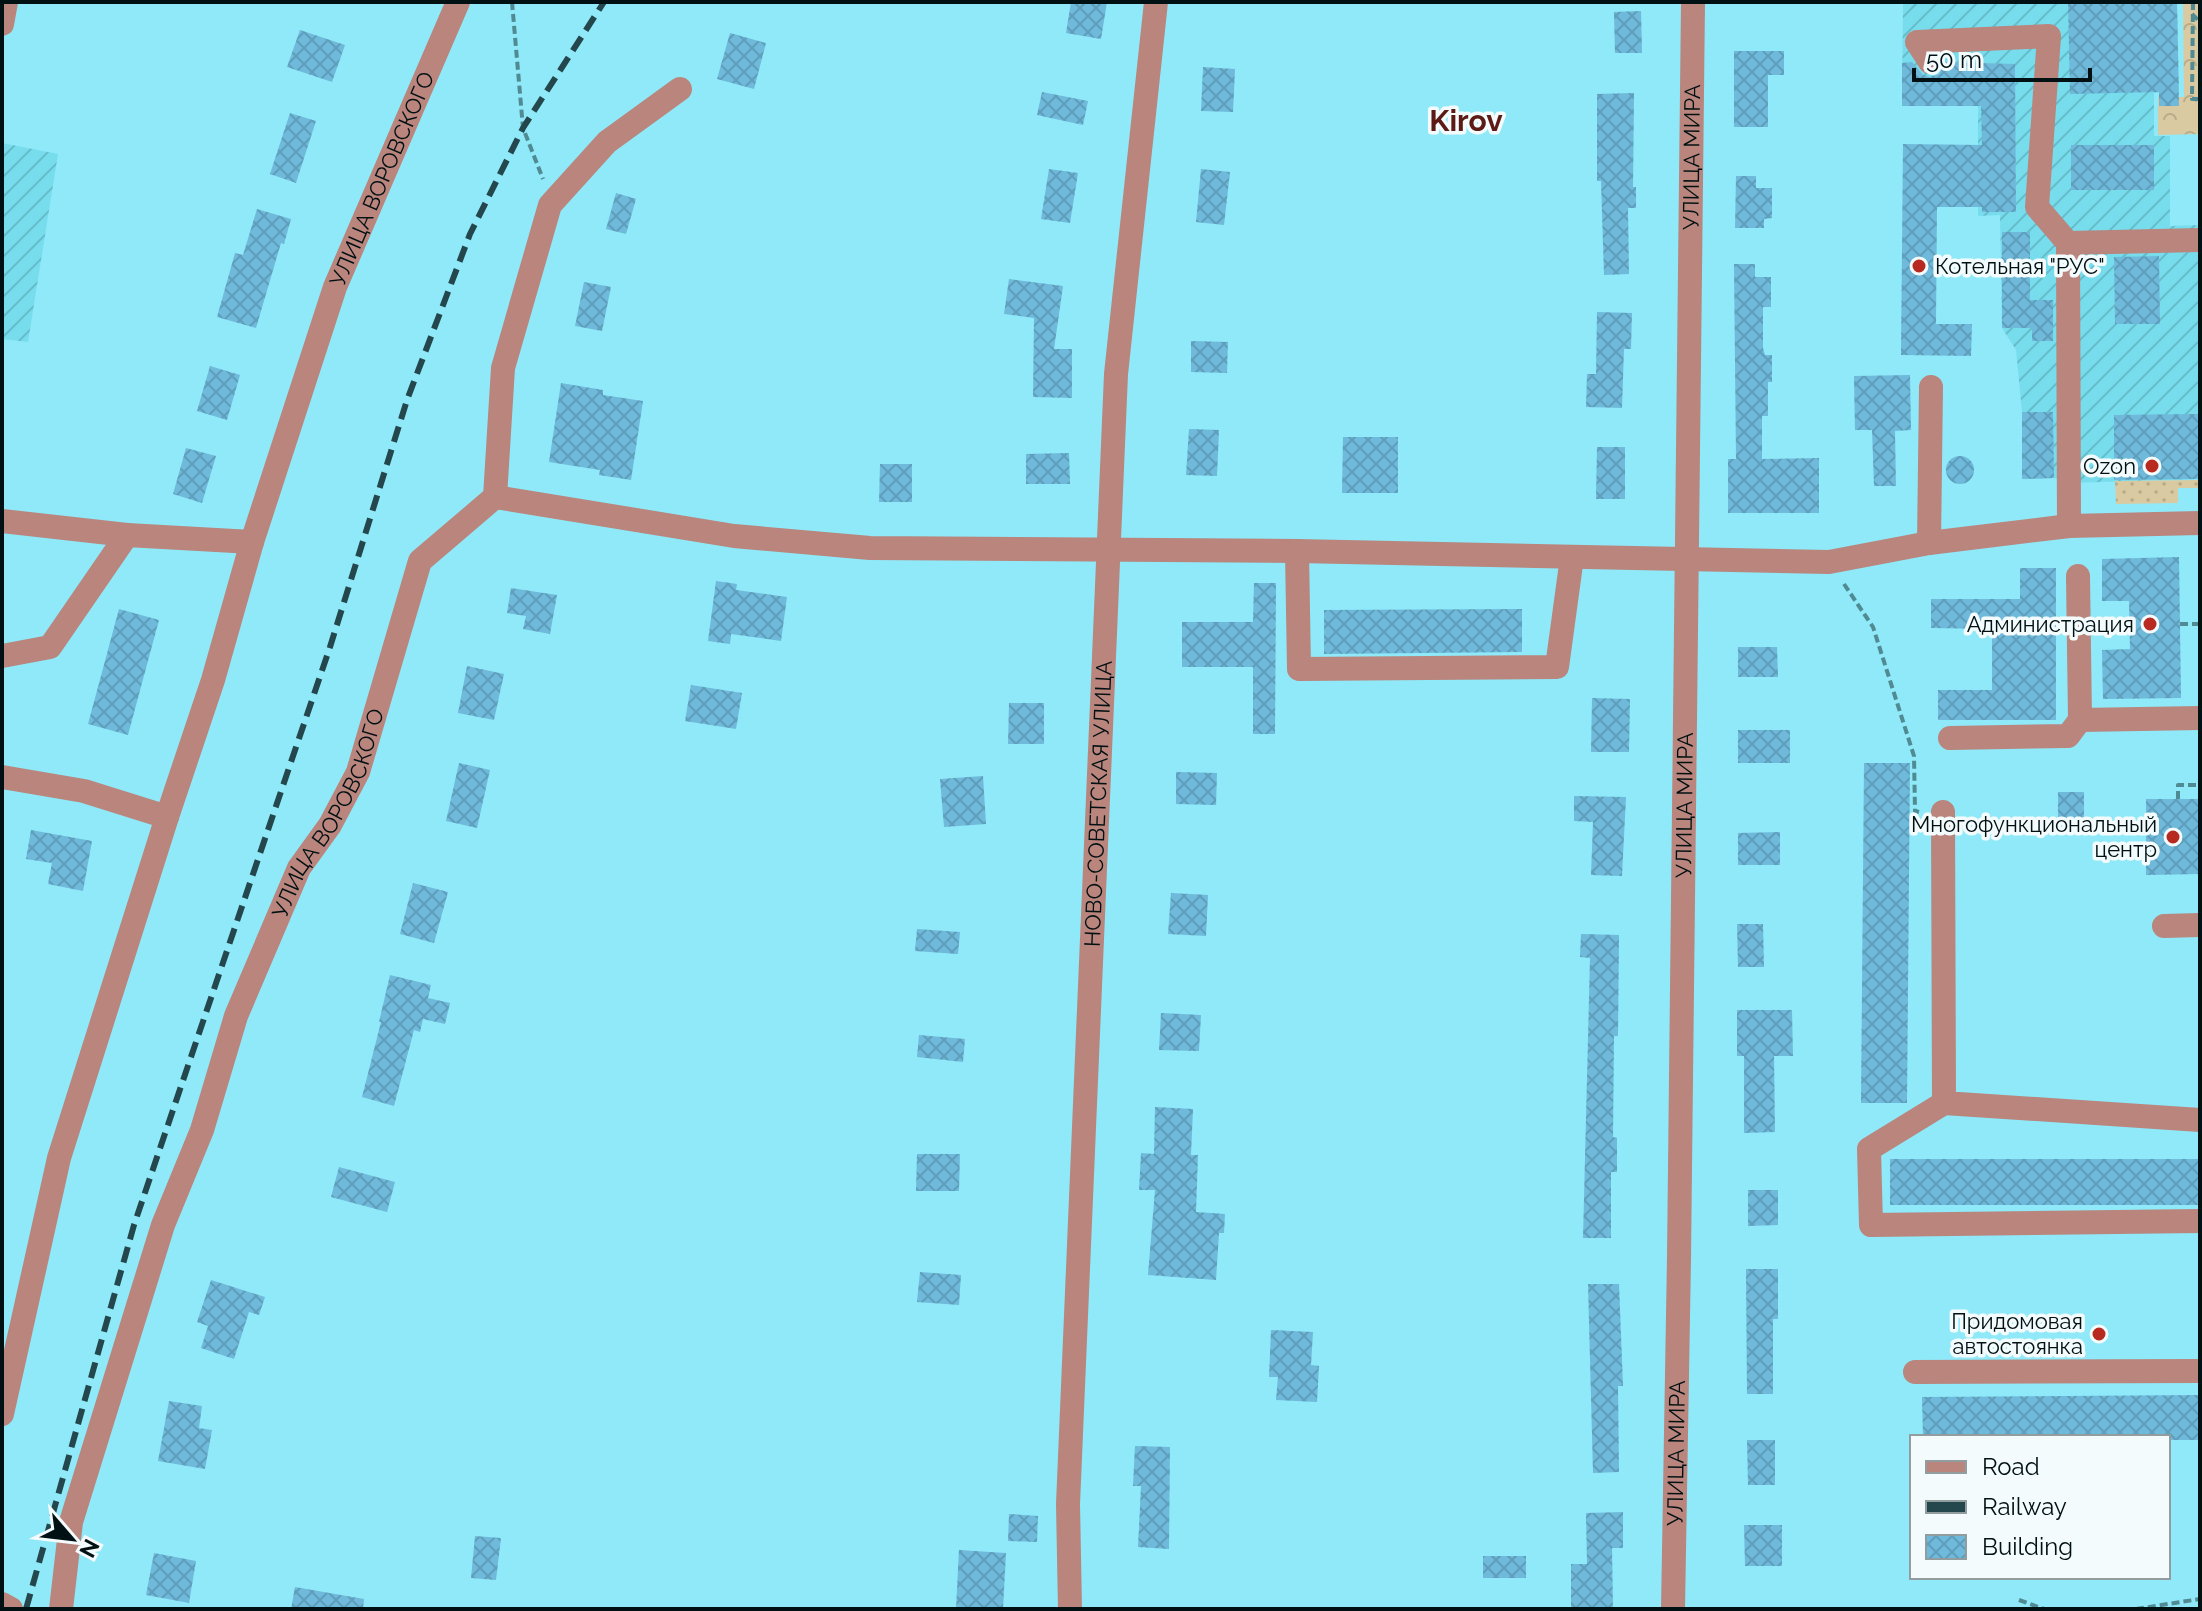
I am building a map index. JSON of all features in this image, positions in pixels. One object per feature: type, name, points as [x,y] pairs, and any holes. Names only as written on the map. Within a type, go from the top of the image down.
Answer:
[{"type":"street","points":[[2,24],[6,2]]},
{"type":"street","name":"УЛИЦА ВОРОВСКОГО","points":[[2,1414],[59,1158],[213,680],[252,542],[335,287],[458,2]]},
{"type":"street","name":"НОВО-СОВЕТСКАЯ УЛИЦА","points":[[1070,1609],[1068,1504],[1116,374],[1156,2]]},
{"type":"street","name":"УЛИЦА МИРА","points":[[1673,1609],[1693,2]]},
{"type":"street","points":[[1930,62],[1917,42],[2049,36],[2037,207],[2068,243],[2069,526]]},
{"type":"street","points":[[680,89],[607,142],[550,205],[503,368],[495,497],[734,536],[870,548],[1297,551],[1829,562],[1929,543],[2069,526],[2200,523]]},
{"type":"street","points":[[2068,243],[2200,240]]},
{"type":"street","points":[[1929,543],[1931,387]]},
{"type":"street","name":"УЛИЦА ВОРОВСКОГО","points":[[61,1609],[71,1522],[163,1225],[202,1130],[236,1016],[299,868],[330,825],[358,772],[420,561],[495,497]]},
{"type":"street","points":[[2,521],[127,535],[252,542]]},
{"type":"street","points":[[2,656],[50,647],[127,535]]},
{"type":"street","points":[[1297,551],[1299,669],[1557,667],[1572,557]]},
{"type":"street","points":[[1950,738],[2068,736],[2080,720],[2078,576]]},
{"type":"street","points":[[2080,720],[2200,718]]},
{"type":"street","points":[[2,777],[84,791],[167,817]]},
{"type":"street","points":[[1943,812],[1944,1103]]},
{"type":"street","points":[[2164,926],[2200,925]]},
{"type":"street","points":[[2200,1120],[1944,1103],[1869,1149],[1871,1225],[2200,1221]]},
{"type":"street","points":[[1915,1372],[2200,1371]]},
{"type":"street","points":[[2,1604],[11,1609]]},
{"type":"path","points":[[512,2],[523,128],[550,205]]},
{"type":"path","points":[[2193,2],[2192,99],[2200,99]]},
{"type":"path","points":[[2192,14],[2200,22]]},
{"type":"path","points":[[1829,562],[1873,627],[1914,756],[1915,811],[1943,812]]},
{"type":"path","points":[[2180,624],[2200,624]]},
{"type":"path","points":[[2178,799],[2178,785],[2200,785]]},
{"type":"path","points":[[2136,1609],[2200,1599]]},
{"type":"path","points":[[2019,1600],[2044,1609]]},
{"type":"shaded area","points":[[1903,2],[2177,2],[2179,92],[2154,93],[2154,136],[2170,136],[2170,226],[2200,225],[2200,479],[2068,483],[2054,478],[2022,479],[2022,412],[2016,350],[2002,328],[2000,215],[1978,216],[1978,106],[1902,106]]},
{"type":"shaded area","points":[[2,143],[58,154],[28,342],[2,339]]},
{"type":"green space","points":[[2183,2],[2200,2],[2200,134],[2158,135],[2158,97],[2184,97]]},
{"type":"green space","points":[[2200,480],[2200,488],[2178,488],[2178,503],[2116,504],[2115,481]]},
{"type":"building","points":[[1071,2],[1107,2],[1101,39],[1066,33]]},
{"type":"building","points":[[2068,2],[2177,2],[2179,106],[2159,106],[2159,92],[2070,94]]},
{"type":"building","points":[[1641,11],[1642,53],[1615,53],[1614,12]]},
{"type":"building","points":[[300,30],[345,45],[332,82],[287,67]]},
{"type":"building","points":[[730,33],[766,43],[754,89],[717,79]]},
{"type":"building","points":[[1734,51],[1784,51],[1784,75],[1768,75],[1768,127],[1734,127]]},
{"type":"building","points":[[1912,62],[1923,75],[1930,77],[1939,74],[1945,62],[2015,64],[2016,212],[1982,212],[1982,207],[1937,207],[1936,324],[1972,324],[1971,356],[1901,355],[1903,144],[1982,145],[1981,106],[1902,106],[1902,63]]},
{"type":"building","points":[[1203,67],[1235,69],[1233,112],[1201,111]]},
{"type":"building","points":[[1042,92],[1088,101],[1083,125],[1037,115]]},
{"type":"building","points":[[1634,93],[1633,187],[1636,187],[1636,208],[1628,208],[1629,274],[1604,275],[1601,181],[1597,181],[1597,94]]},
{"type":"building","points":[[290,113],[316,121],[296,183],[270,174]]},
{"type":"building","points":[[2071,145],[2154,145],[2154,190],[2071,190]]},
{"type":"building","points":[[1049,169],[1078,173],[1070,223],[1041,219]]},
{"type":"building","points":[[1201,169],[1230,172],[1224,225],[1196,222]]},
{"type":"building","points":[[1736,176],[1756,176],[1756,188],[1772,188],[1772,218],[1764,219],[1764,228],[1735,228]]},
{"type":"building","points":[[616,193],[636,199],[626,234],[606,229]]},
{"type":"building","points":[[257,209],[291,219],[256,328],[217,317],[235,253],[243,255]]},
{"type":"building","points":[[2002,232],[2030,232],[2030,300],[2053,300],[2053,341],[2032,341],[2032,328],[2002,328]]},
{"type":"building","points":[[2159,256],[2160,324],[2115,324],[2114,257]]},
{"type":"building","points":[[1734,264],[1755,264],[1755,277],[1771,277],[1771,307],[1763,307],[1763,348],[1765,355],[1772,355],[1772,382],[1768,382],[1768,416],[1762,416],[1762,459],[1819,458],[1819,513],[1728,513],[1728,459],[1736,459]]},
{"type":"building","points":[[1009,279],[1063,286],[1054,349],[1072,349],[1072,398],[1033,397],[1034,318],[1004,314]]},
{"type":"building","points":[[584,282],[611,287],[602,331],[575,326]]},
{"type":"building","points":[[1597,312],[1632,313],[1631,349],[1624,349],[1622,408],[1586,407],[1587,374],[1596,374]]},
{"type":"building","points":[[1191,341],[1228,342],[1227,373],[1191,372]]},
{"type":"building","points":[[210,366],[240,375],[227,420],[197,411]]},
{"type":"building","points":[[1910,375],[1911,430],[1895,431],[1896,486],[1874,486],[1872,430],[1855,430],[1854,376]]},
{"type":"building","points":[[561,383],[603,390],[603,395],[643,401],[631,480],[599,475],[600,470],[549,462]]},
{"type":"building","points":[[2022,412],[2053,412],[2054,478],[2022,479]]},
{"type":"building","points":[[2200,414],[2200,479],[2114,480],[2114,415]]},
{"type":"building","points":[[1189,429],[1219,430],[1217,476],[1186,475]]},
{"type":"building","points":[[1343,437],[1398,437],[1398,493],[1342,493]]},
{"type":"building","points":[[1597,447],[1625,447],[1625,499],[1596,499]]},
{"type":"building","points":[[186,448],[216,456],[202,503],[173,494]]},
{"type":"building","points":[[1069,453],[1070,484],[1026,484],[1026,454]]},
{"type":"building","points":[[1960,456],[1970,460],[1974,470],[1970,480],[1960,484],[1950,480],[1946,470],[1950,460]]},
{"type":"building","points":[[880,464],[912,464],[912,502],[879,502]]},
{"type":"building","points":[[2179,557],[2181,698],[2103,699],[2102,650],[2130,649],[2129,601],[2102,601],[2102,559]]},
{"type":"building","points":[[2020,568],[2056,568],[2056,720],[1938,720],[1938,690],[1992,690],[1992,629],[1931,628],[1931,599],[2020,599]]},
{"type":"building","points":[[716,581],[737,584],[736,590],[787,597],[781,641],[731,634],[730,644],[708,641]]},
{"type":"building","points":[[1254,583],[1276,583],[1275,734],[1253,734],[1253,667],[1182,667],[1182,622],[1253,622]]},
{"type":"building","points":[[511,588],[557,595],[550,634],[523,629],[526,616],[507,613]]},
{"type":"building","points":[[119,609],[159,620],[128,735],[88,724]]},
{"type":"building","points":[[1522,609],[1522,652],[1324,654],[1324,610]]},
{"type":"building","points":[[1738,647],[1777,647],[1778,677],[1738,677]]},
{"type":"building","points":[[467,666],[504,674],[494,720],[458,713]]},
{"type":"building","points":[[691,685],[742,693],[736,729],[685,721]]},
{"type":"building","points":[[1592,698],[1630,699],[1629,752],[1591,752]]},
{"type":"building","points":[[1009,703],[1044,703],[1044,744],[1008,744]]},
{"type":"building","points":[[1738,730],[1790,730],[1790,763],[1738,763]]},
{"type":"building","points":[[459,763],[490,770],[477,828],[446,821]]},
{"type":"building","points":[[1864,763],[1910,763],[1907,1103],[1861,1103]]},
{"type":"building","points":[[1176,772],[1217,773],[1216,805],[1176,804]]},
{"type":"building","points":[[983,776],[986,824],[944,827],[940,779]]},
{"type":"building","points":[[2058,792],[2084,792],[2084,824],[2058,824]]},
{"type":"building","points":[[1574,796],[1626,797],[1622,876],[1591,875],[1593,822],[1574,821]]},
{"type":"building","name":"Многофункциональный центр","points":[[2146,799],[2200,799],[2200,874],[2146,875]]},
{"type":"building","points":[[31,830],[92,841],[83,891],[48,884],[52,863],[26,859]]},
{"type":"building","points":[[1780,832],[1780,865],[1738,865],[1738,833]]},
{"type":"building","points":[[413,883],[448,892],[434,943],[400,934]]},
{"type":"building","points":[[1171,893],[1208,895],[1206,936],[1168,934]]},
{"type":"building","points":[[1737,924],[1763,924],[1764,967],[1738,967]]},
{"type":"building","points":[[917,929],[960,932],[958,954],[915,951]]},
{"type":"building","points":[[1581,934],[1619,935],[1613,1137],[1617,1138],[1617,1172],[1611,1172],[1611,1238],[1583,1238],[1590,958],[1580,957]]},
{"type":"building","points":[[390,975],[431,985],[428,998],[450,1003],[445,1024],[423,1019],[420,1032],[414,1030],[394,1106],[362,1097]]},
{"type":"building","points":[[1737,1010],[1792,1010],[1793,1056],[1774,1056],[1775,1132],[1744,1133],[1744,1056],[1737,1056]]},
{"type":"building","points":[[1161,1013],[1201,1015],[1199,1051],[1159,1050]]},
{"type":"building","points":[[919,1035],[965,1039],[963,1062],[917,1057]]},
{"type":"building","points":[[1155,1107],[1193,1109],[1191,1155],[1198,1155],[1196,1212],[1225,1214],[1224,1233],[1219,1233],[1216,1280],[1148,1275],[1155,1190],[1139,1190],[1141,1153],[1154,1154]]},
{"type":"building","points":[[917,1154],[960,1154],[959,1191],[916,1191]]},
{"type":"building","points":[[1890,1159],[2200,1159],[2200,1205],[1890,1205]]},
{"type":"building","points":[[339,1167],[395,1182],[387,1212],[331,1197]]},
{"type":"building","points":[[1748,1190],[1778,1190],[1778,1225],[1748,1226]]},
{"type":"building","points":[[1746,1269],[1778,1269],[1778,1319],[1773,1319],[1773,1394],[1747,1394]]},
{"type":"building","points":[[920,1272],[961,1275],[959,1305],[917,1302]]},
{"type":"building","points":[[211,1280],[265,1297],[259,1315],[249,1312],[234,1359],[201,1348],[208,1326],[197,1322]]},
{"type":"building","points":[[1588,1284],[1619,1284],[1623,1386],[1618,1386],[1619,1472],[1593,1473]]},
{"type":"building","points":[[1271,1330],[1313,1332],[1311,1365],[1319,1366],[1317,1402],[1276,1400],[1278,1377],[1269,1377]]},
{"type":"building","points":[[2200,1395],[2200,1440],[2170,1440],[2170,1435],[1923,1435],[1922,1397]]},
{"type":"building","points":[[169,1401],[202,1406],[199,1428],[212,1430],[205,1469],[158,1461]]},
{"type":"building","points":[[1747,1440],[1775,1440],[1775,1485],[1748,1485]]},
{"type":"building","points":[[1135,1446],[1170,1447],[1169,1549],[1138,1547],[1141,1486],[1133,1486]]},
{"type":"building","points":[[1623,1512],[1623,1548],[1612,1548],[1613,1609],[1571,1609],[1571,1564],[1587,1564],[1586,1513]]},
{"type":"building","points":[[1009,1514],[1038,1516],[1037,1542],[1008,1541]]},
{"type":"building","points":[[1744,1525],[1782,1525],[1782,1566],[1745,1566]]},
{"type":"building","points":[[475,1536],[501,1538],[496,1580],[471,1578]]},
{"type":"building","points":[[959,1550],[1006,1553],[1003,1609],[956,1609]]},
{"type":"building","points":[[154,1553],[196,1561],[189,1603],[146,1595]]},
{"type":"building","points":[[1483,1556],[1526,1556],[1526,1578],[1483,1578]]},
{"type":"building","points":[[295,1587],[364,1599],[363,1609],[291,1609]]},
{"type":"railway","points":[[26,1609],[134,1225],[330,647],[407,400],[470,234],[523,128],[604,2]]},
{"type":"place","name":"Котельная \"РУС\"","points":[[1919,266]]},
{"type":"place","name":"Ozon","points":[[2152,466]]},
{"type":"place","name":"Администрация","points":[[2150,624]]},
{"type":"place","name":"Многофункциональный центр","points":[[2173,837]]},
{"type":"place","name":"Придомовая автостоянка","points":[[2099,1334]]},
{"type":"district","name":"Kirov","points":[[1466,120]]}]
